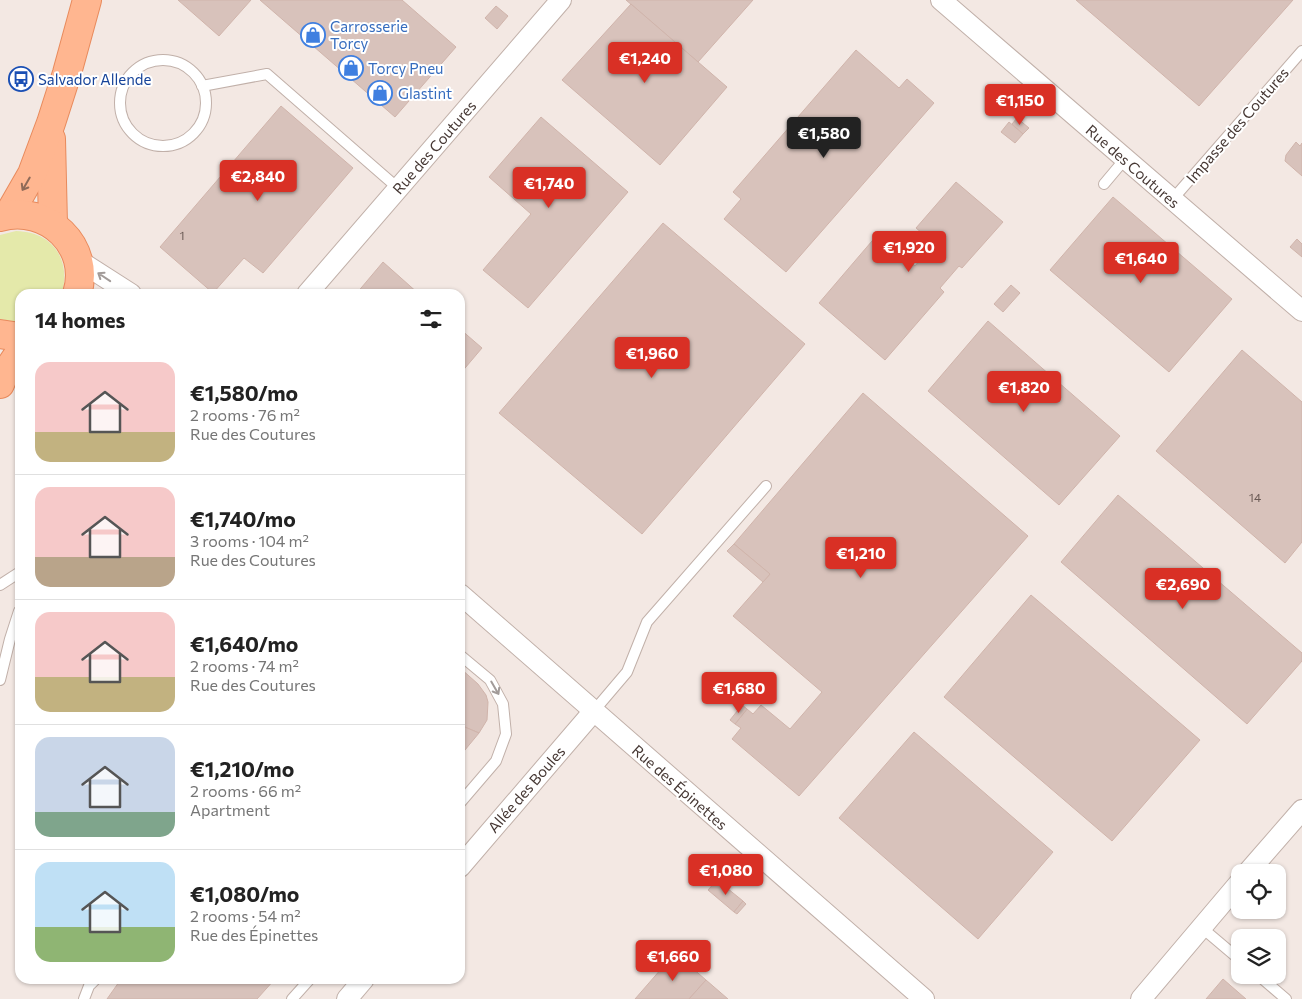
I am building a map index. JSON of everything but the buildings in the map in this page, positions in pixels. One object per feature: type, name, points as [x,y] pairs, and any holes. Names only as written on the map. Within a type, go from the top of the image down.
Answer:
[{"type":"main road","points":[[4,216],[32,174],[67,73],[87,0]]},
{"type":"main road","points":[[51,123],[52,224]]},
{"type":"main road","points":[[4,216],[24,214],[39,217],[52,224],[64,234],[78,260],[80,275],[78,289]]},
{"type":"main road","points":[[0,334],[15,336]]},
{"type":"main road","points":[[0,384],[15,359]]},
{"type":"street","name":"Rue des Coutures","points":[[311,289],[561,0]]},
{"type":"street","name":"Rue des Coutures","points":[[941,0],[1302,311]]},
{"type":"street","points":[[78,260],[122,289]]},
{"type":"street","name":"Rue des Épinettes","points":[[465,598],[924,999]]},
{"type":"street","name":"Allée des Boules","points":[[465,861],[593,712]]},
{"type":"street","points":[[1255,864],[1302,810]]},
{"type":"street","points":[[1141,999],[1231,892]]},
{"type":"street","points":[[347,999],[360,984]]},
{"type":"lane","name":"Impasse des Coutures","points":[[1172,200],[1302,51]]},
{"type":"lane","points":[[158,61],[172,61],[185,66],[195,75],[202,86],[206,101],[204,116],[197,129],[187,139],[173,145],[158,146],[144,142],[132,133],[124,121],[120,108],[121,94],[126,82],[134,71],[145,64],[158,61]]},
{"type":"lane","points":[[202,86],[267,74],[399,189]]},
{"type":"lane","points":[[1104,184],[1125,159]]},
{"type":"lane","points":[[593,712],[627,672],[647,622],[766,486]]},
{"type":"lane","points":[[0,585],[15,575]]},
{"type":"lane","points":[[0,680],[15,626]]},
{"type":"lane","points":[[465,659],[490,680],[503,704],[506,734],[496,761],[465,797]]},
{"type":"lane","points":[[1201,927],[1231,952]]},
{"type":"lane","points":[[84,999],[91,984]]},
{"type":"lane","points":[[292,999],[306,984]]},
{"type":"lane","points":[[1268,984],[1286,999]]},
{"type":"green space","points":[[16,231],[40,236],[56,250],[64,270],[63,289],[15,289],[15,322],[0,319],[0,235]]},
{"type":"place","name":"Carrosserie Torcy","points":[[313,35]]},
{"type":"place","name":"Torcy Pneu","points":[[351,68]]},
{"type":"place","name":"Salvador Allende","points":[[21,79]]},
{"type":"place","name":"Glastint","points":[[380,93]]}]
